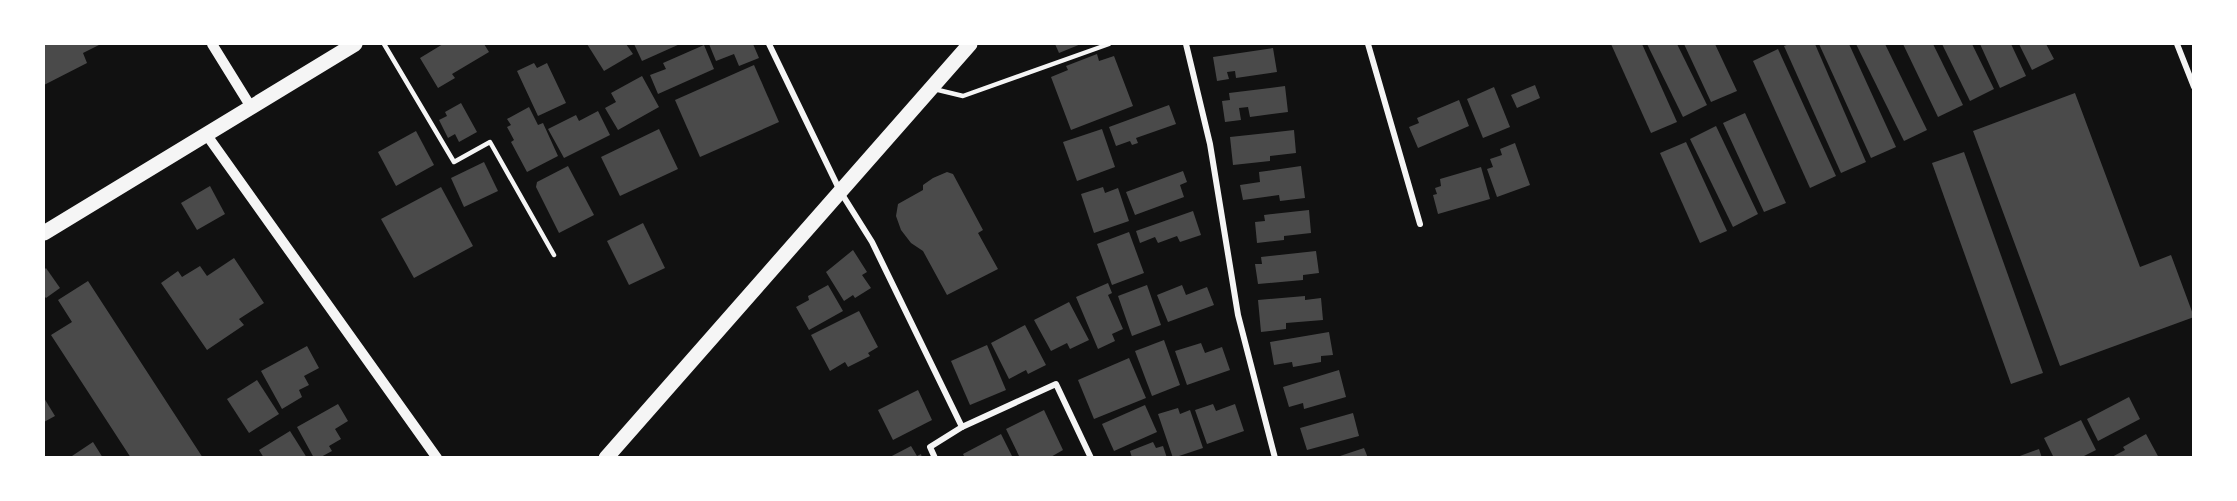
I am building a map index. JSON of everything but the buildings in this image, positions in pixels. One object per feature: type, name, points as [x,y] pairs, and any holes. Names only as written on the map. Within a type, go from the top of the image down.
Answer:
[{"type":"main road","points":[[44,233],[355,44]]},
{"type":"main road","points":[[606,458],[970,44]]},
{"type":"street","points":[[212,44],[251,107]]},
{"type":"street","points":[[769,44],[840,191],[872,242],[962,427]]},
{"type":"street","points":[[1186,44],[1210,144],[1238,315],[1275,458]]},
{"type":"street","points":[[1368,44],[1420,224]]},
{"type":"street","points":[[2177,44],[2193,87]]},
{"type":"street","points":[[206,134],[437,458]]},
{"type":"street","points":[[936,458],[930,447],[962,427],[1056,384],[1090,458]]},
{"type":"lane","points":[[384,44],[454,162],[490,142],[554,255]]},
{"type":"lane","points":[[931,88],[963,96],[1109,44]]}]
